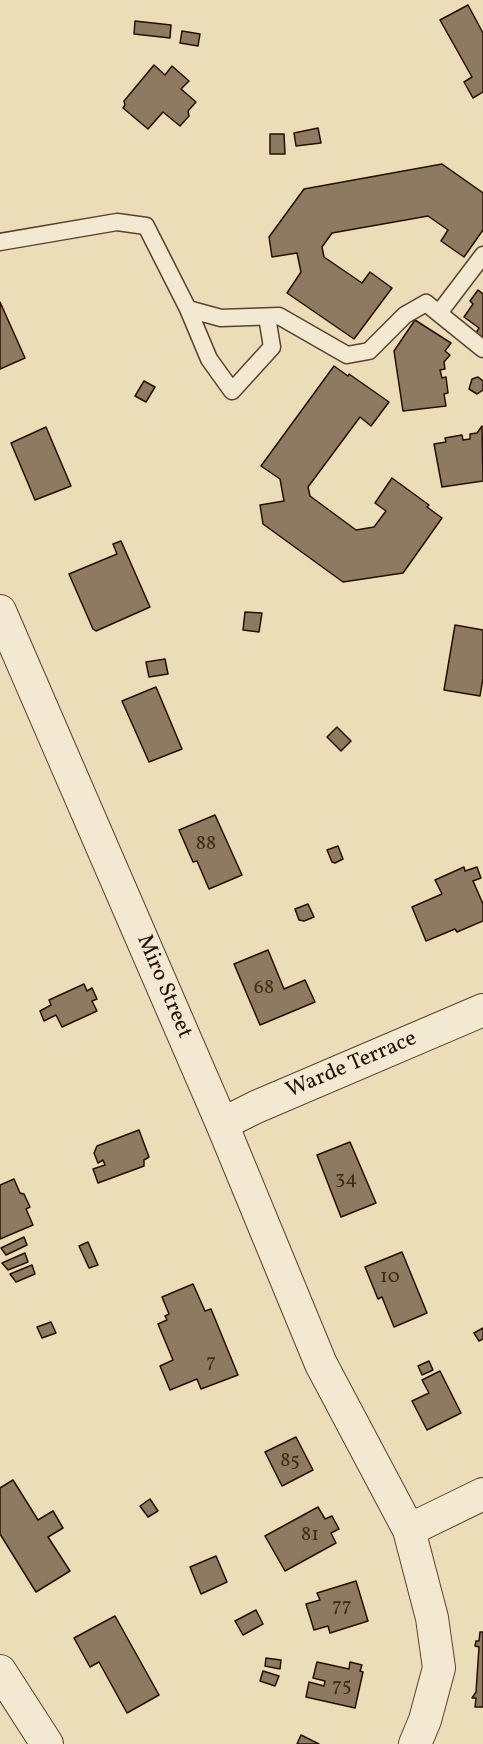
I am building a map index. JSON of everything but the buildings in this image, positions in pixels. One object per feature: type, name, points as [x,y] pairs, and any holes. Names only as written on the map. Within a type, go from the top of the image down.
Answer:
[{"type":"street","name":"Miro Street","points":[[0,611],[222,1124],[321,1364],[409,1530],[432,1618],[439,1668],[426,1720],[415,1744]]},
{"type":"street","name":"Warde Terrace","points":[[222,1124],[256,1107],[483,1010]]},
{"type":"street","points":[[409,1530],[483,1494]]},
{"type":"street","points":[[0,1671],[46,1744]]},
{"type":"lane","points":[[0,242],[117,222],[146,226],[188,309],[209,359],[232,391],[272,347],[267,317]]},
{"type":"lane","points":[[439,313],[483,255]]},
{"type":"lane","points":[[188,309],[221,318],[279,316],[347,355],[369,351],[405,315],[426,303],[483,349]]}]
